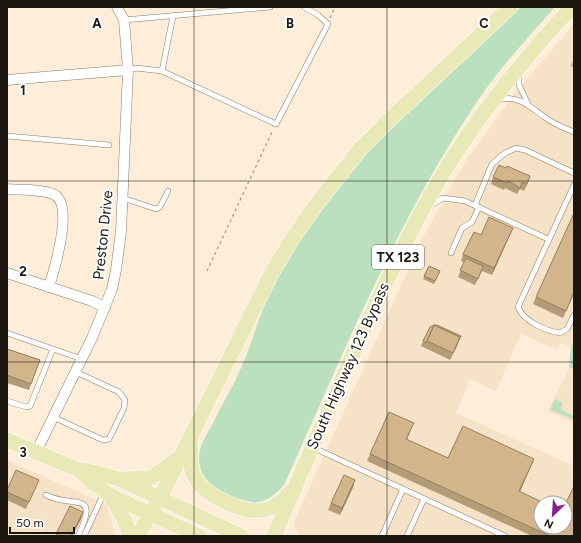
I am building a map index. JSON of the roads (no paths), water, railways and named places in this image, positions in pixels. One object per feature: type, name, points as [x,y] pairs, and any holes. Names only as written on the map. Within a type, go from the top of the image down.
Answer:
[{"type":"main road","points":[[138,536],[160,498],[271,274],[315,206],[361,148],[384,124],[510,7]]},
{"type":"main road","name":"South Highway 123 Bypass","points":[[274,536],[294,486],[386,280],[419,217],[453,157],[489,105],[572,7]]},
{"type":"main road","points":[[191,435],[192,469],[195,478],[201,486],[212,495],[237,507],[249,511],[259,511],[279,503],[294,486]]},
{"type":"main road","points":[[7,440],[79,470],[98,473],[119,479],[241,536]]},
{"type":"main road","points":[[119,479],[134,480],[151,478],[170,466],[181,456]]},
{"type":"main road","points":[[79,470],[108,494],[199,536]]},
{"type":"main road","points":[[108,494],[126,523],[129,536]]},
{"type":"main road","points":[[284,512],[286,536]]},
{"type":"street","name":"Preston Drive","points":[[36,452],[76,372],[105,308],[116,270],[123,198],[128,70],[124,20],[117,7]]},
{"type":"street","points":[[7,80],[128,70]]},
{"type":"street","points":[[7,189],[53,194],[61,202],[62,216],[60,248],[49,287]]},
{"type":"street","points":[[7,273],[92,301],[105,308]]},
{"type":"lane","points":[[124,20],[270,7]]},
{"type":"lane","points":[[128,70],[136,68],[162,71],[276,124],[328,24],[318,15],[304,7]]},
{"type":"lane","points":[[162,71],[173,16]]},
{"type":"lane","points":[[521,66],[519,84],[528,104]]},
{"type":"lane","points":[[489,105],[511,98],[528,104],[552,122],[574,132]]},
{"type":"lane","points":[[7,136],[109,145]]},
{"type":"lane","points":[[450,253],[462,228],[472,222],[475,205],[492,164],[504,153],[516,148],[525,150],[574,173]]},
{"type":"lane","points":[[574,185],[520,300],[518,308],[520,314],[525,318],[554,332],[560,333],[567,329],[574,315]]},
{"type":"lane","points":[[123,198],[156,209],[160,207],[168,191]]},
{"type":"lane","points":[[419,217],[434,202],[443,198],[465,200],[548,239]]},
{"type":"lane","points":[[7,333],[82,359]]},
{"type":"lane","points":[[7,401],[26,407],[30,406],[53,349]]},
{"type":"lane","points":[[53,417],[103,440],[109,439],[124,408],[125,400],[119,392],[76,372]]},
{"type":"lane","points":[[312,446],[505,536]]},
{"type":"lane","points":[[382,536],[403,489]]},
{"type":"lane","points":[[84,536],[108,494]]},
{"type":"lane","points":[[46,495],[55,499],[74,501],[84,505],[87,511],[87,517],[78,536]]},
{"type":"lane","points":[[407,536],[424,498]]}]
